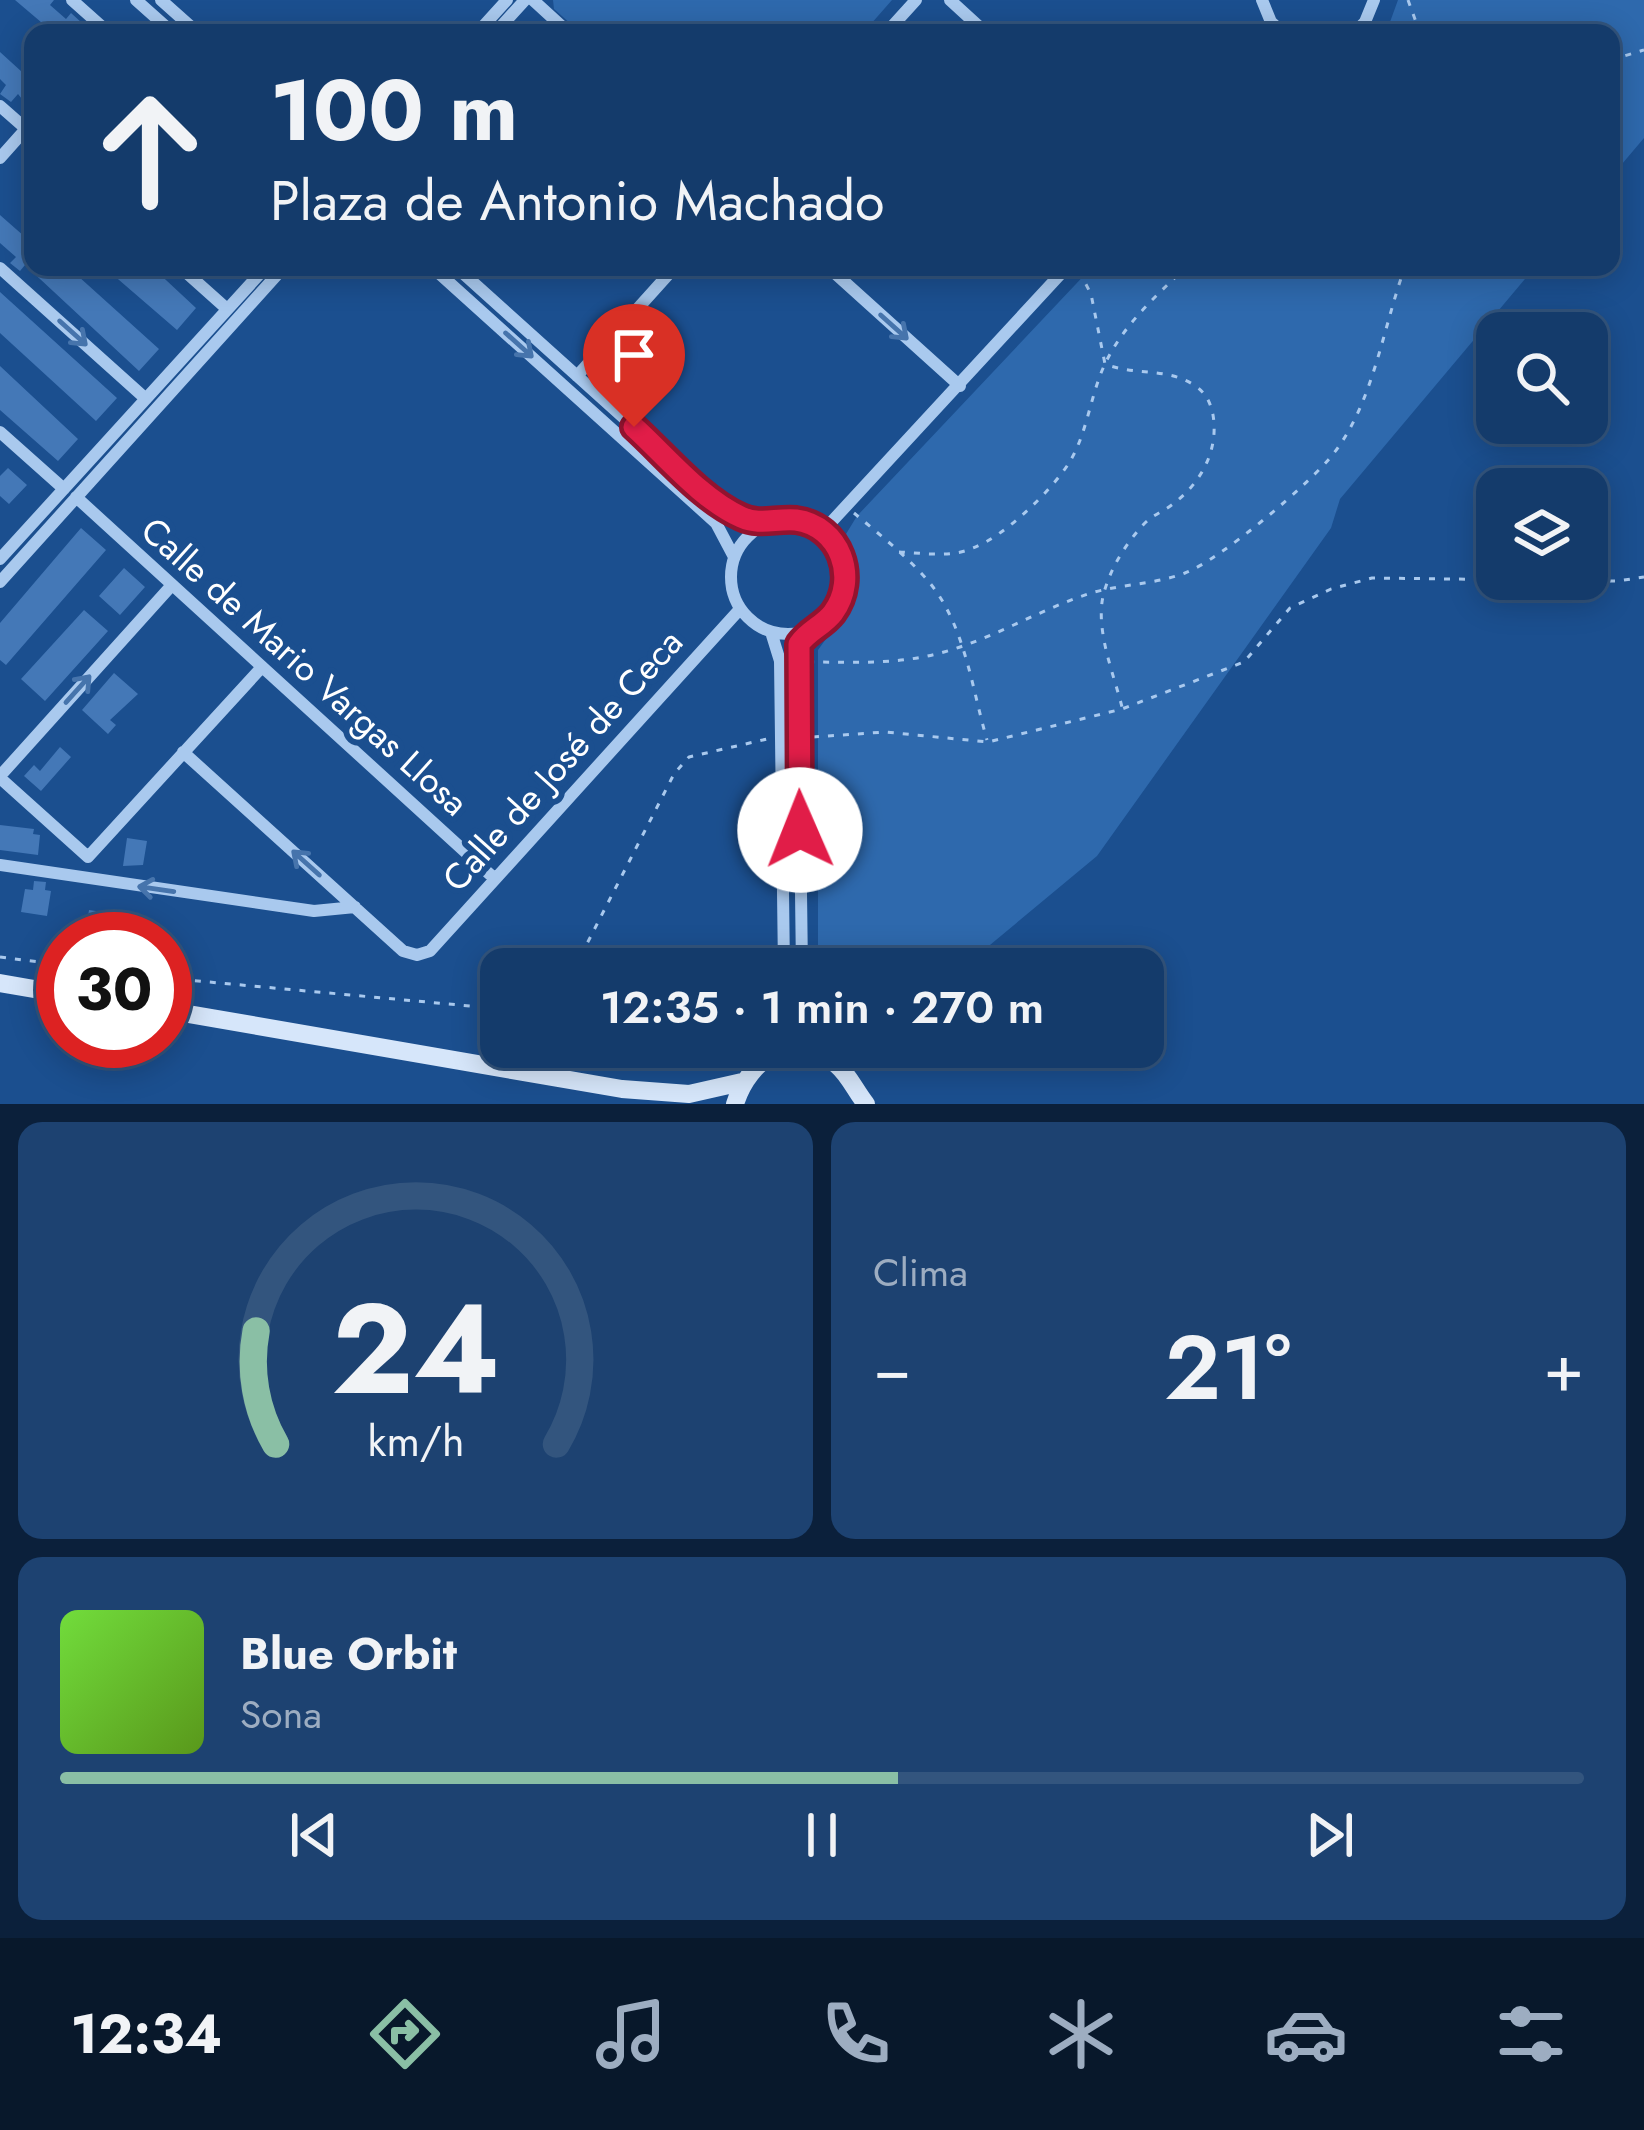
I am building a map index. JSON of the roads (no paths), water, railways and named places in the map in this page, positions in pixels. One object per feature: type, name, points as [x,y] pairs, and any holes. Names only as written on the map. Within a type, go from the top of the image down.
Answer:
[{"type":"main road","points":[[0,983],[36,989]]},
{"type":"main road","points":[[192,1015],[622,1089],[681,1104]]},
{"type":"main road","points":[[735,1104],[752,1068]]},
{"type":"main road","points":[[841,1068],[859,1099]]},
{"type":"main road","points":[[622,1089],[688,1094],[742,1082]]},
{"type":"street","points":[[72,0],[99,24]]},
{"type":"street","points":[[136,0],[163,24]]},
{"type":"street","points":[[161,0],[188,24]]},
{"type":"street","points":[[485,24],[507,0]]},
{"type":"street","points":[[504,24],[529,0],[558,24]]},
{"type":"street","points":[[894,24],[916,0]]},
{"type":"street","points":[[950,0],[976,24]]},
{"type":"street","points":[[0,158],[24,135]]},
{"type":"street","points":[[0,268],[146,399]]},
{"type":"street","points":[[190,276],[227,309]]},
{"type":"street","points":[[0,583],[146,399],[258,276]]},
{"type":"street","points":[[0,559],[70,493],[275,276]]},
{"type":"street","points":[[442,276],[716,523],[734,557]]},
{"type":"street","points":[[466,276],[726,510],[747,520],[803,521],[823,531],[838,548],[845,571],[844,590],[835,610],[799,644],[802,948]]},
{"type":"street","points":[[577,376],[667,276]]},
{"type":"street","points":[[838,276],[960,386]]},
{"type":"street","points":[[823,531],[1066,276]]},
{"type":"street","name":"Calle de Mario Vargas Llosa","points":[[0,432],[495,879]]},
{"type":"street","points":[[770,523],[743,540],[734,557],[733,594],[740,608],[771,632],[780,661],[784,948]]},
{"type":"street","points":[[88,857],[0,777],[172,585]]},
{"type":"street","name":"Calle de José de Ceca","points":[[355,907],[403,951],[417,956],[430,951],[740,608]]},
{"type":"street","points":[[771,632],[808,631]]},
{"type":"street","points":[[86,878],[88,857],[262,667]]},
{"type":"street","points":[[183,752],[355,907]]},
{"type":"street","points":[[0,866],[314,911],[355,907]]}]
